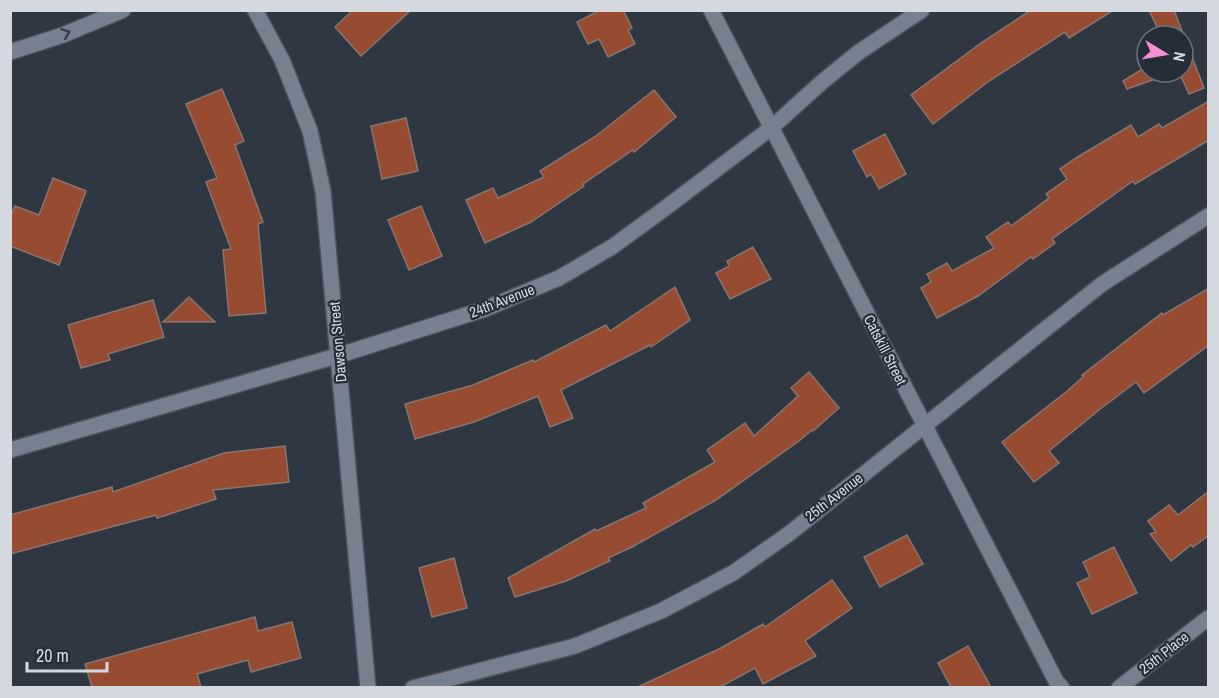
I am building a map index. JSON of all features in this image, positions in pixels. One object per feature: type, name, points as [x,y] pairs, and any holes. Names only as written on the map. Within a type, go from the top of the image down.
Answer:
[{"type":"street","points":[[10,52],[63,35],[123,10]]},
{"type":"street","name":"Dawson Street","points":[[255,10],[282,60],[310,131],[323,191],[340,355],[368,687]]},
{"type":"street","name":"Catskill Street","points":[[711,10],[923,426],[1056,681],[1062,687]]},
{"type":"street","name":"24th Avenue","points":[[10,450],[340,355],[485,309],[559,278],[612,247],[771,128],[859,52],[922,10]]},
{"type":"street","name":"25th Avenue","points":[[413,687],[575,646],[661,611],[733,573],[790,532],[1102,284],[1209,216]]},
{"type":"street","name":"25th Place","points":[[1119,687],[1209,618]]},
{"type":"building","points":[[353,10],[411,10],[361,56],[335,27]]},
{"type":"building","points":[[600,10],[623,10],[632,28],[628,30],[635,44],[608,57],[599,39],[588,44],[577,22]]},
{"type":"building","points":[[1031,10],[1114,10],[1069,38],[1065,32],[989,81],[933,124],[911,95],[981,43]]},
{"type":"building","points":[[1149,10],[1174,10],[1179,24],[1155,24]]},
{"type":"building","points":[[1195,65],[1204,88],[1189,94],[1184,84],[1195,84]]},
{"type":"building","points":[[1135,74],[1135,84],[1141,84],[1127,89],[1123,81]]},
{"type":"building","points":[[222,89],[244,141],[235,145],[263,222],[258,224],[266,313],[229,316],[223,250],[231,249],[206,182],[217,178],[186,104]]},
{"type":"building","points":[[654,90],[676,117],[634,152],[633,150],[531,222],[485,243],[466,200],[493,188],[498,198],[544,177],[540,171],[596,136]]},
{"type":"building","points":[[1209,101],[1209,140],[1135,184],[1133,181],[1052,239],[1055,243],[1033,259],[1031,257],[978,296],[937,318],[921,288],[931,282],[927,274],[947,263],[952,271],[994,248],[986,237],[1008,222],[1011,226],[1049,198],[1046,194],[1067,179],[1060,169],[1076,158],[1131,125],[1138,137],[1159,124],[1162,128]]},
{"type":"building","points":[[406,118],[418,171],[382,179],[371,126]]},
{"type":"building","points":[[885,134],[906,174],[879,189],[871,174],[867,177],[853,151]]},
{"type":"building","points":[[53,178],[86,191],[59,265],[10,246],[10,217],[15,206],[39,215]]},
{"type":"building","points":[[421,206],[442,256],[409,270],[388,220]]},
{"type":"building","points":[[753,247],[771,279],[730,299],[716,273],[729,266],[727,261]]},
{"type":"building","points":[[675,287],[690,320],[651,347],[650,345],[561,390],[573,418],[550,427],[538,396],[474,422],[415,439],[405,404],[473,385],[533,360],[534,362],[606,325],[610,331]]},
{"type":"building","points":[[1209,288],[1209,345],[1144,393],[1136,382],[1099,410],[1049,451],[1059,463],[1034,482],[1002,442],[1066,392],[1084,376],[1082,375],[1162,313],[1163,315]]},
{"type":"building","points":[[189,297],[215,322],[163,322]]},
{"type":"building","points":[[153,300],[164,337],[108,354],[110,360],[81,368],[68,325]]},
{"type":"building","points":[[809,372],[839,408],[813,431],[716,500],[608,558],[610,561],[566,581],[515,597],[508,578],[595,529],[596,531],[646,508],[643,503],[715,462],[707,450],[745,423],[754,436],[798,396],[791,388]]},
{"type":"building","points":[[285,446],[289,482],[213,490],[216,499],[157,518],[156,515],[10,554],[10,515],[112,487],[113,492],[224,453]]},
{"type":"building","points":[[1209,491],[1209,535],[1193,547],[1191,545],[1171,561],[1150,534],[1156,532],[1148,521],[1169,505],[1178,515]]},
{"type":"building","points":[[907,535],[923,564],[880,587],[864,557]]},
{"type":"building","points":[[1114,547],[1137,593],[1092,614],[1077,583],[1090,577],[1083,562]]},
{"type":"building","points":[[454,558],[467,608],[432,617],[419,568]]},
{"type":"building","points":[[832,580],[852,608],[805,641],[816,656],[763,684],[755,668],[720,687],[638,687],[721,648],[763,624],[765,627]]},
{"type":"building","points":[[255,617],[258,631],[292,622],[301,658],[251,672],[248,660],[197,674],[201,687],[92,687],[85,664]]},
{"type":"building","points":[[968,646],[991,687],[951,687],[938,663]]}]
